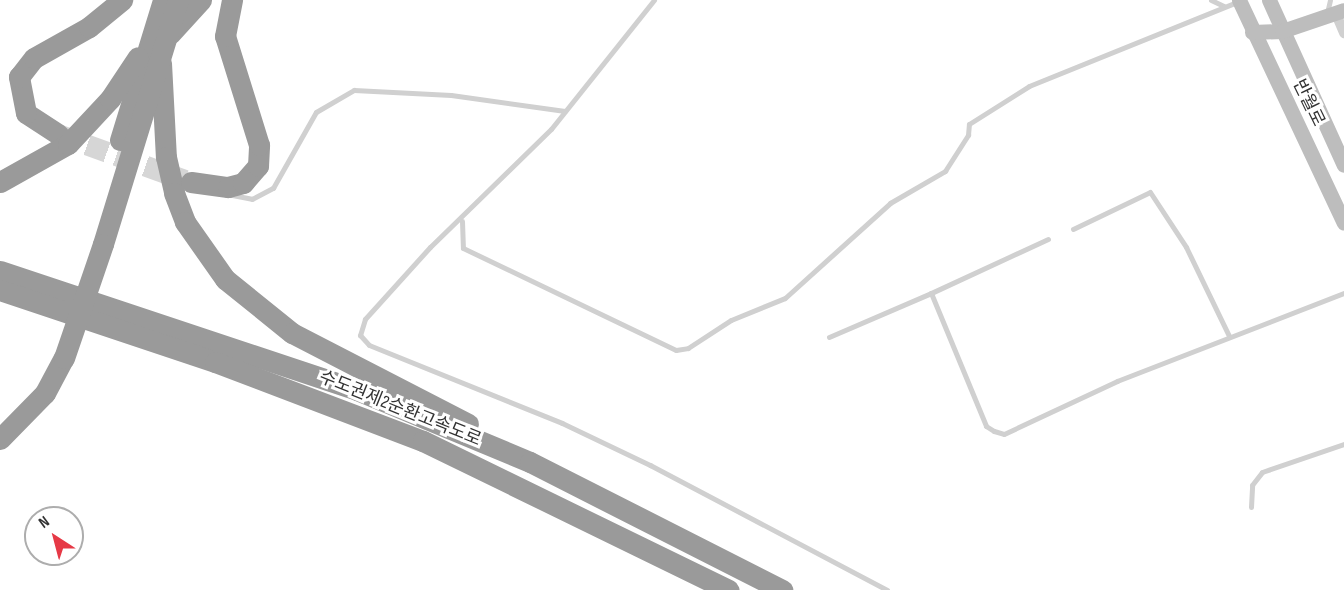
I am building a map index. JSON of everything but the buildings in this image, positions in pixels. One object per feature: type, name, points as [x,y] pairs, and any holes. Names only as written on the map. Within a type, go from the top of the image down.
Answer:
[{"type":"highway","points":[[58,134],[26,113],[19,77],[34,58],[89,27],[122,0]]},
{"type":"highway","points":[[159,0],[158,33],[166,157],[174,193],[185,222],[225,279],[292,333],[403,387],[530,462]]},
{"type":"highway","points":[[0,182],[44,160],[86,127],[184,0]]},
{"type":"highway","points":[[96,241],[158,33],[195,0]]},
{"type":"highway","points":[[158,33],[201,0]]},
{"type":"highway","points":[[200,183],[243,183],[252,176],[259,156],[228,53],[231,0]]},
{"type":"highway","points":[[0,439],[45,393],[96,241],[161,63]]},
{"type":"highway","name":"수도권제2순환고속도로","points":[[0,271],[309,372],[530,462],[782,590]]},
{"type":"highway","name":"수도권제2순환고속도로","points":[[0,290],[215,362],[423,441],[729,590]]},
{"type":"highway","points":[[0,422],[58,355]]},
{"type":"main road","name":"반월로","points":[[1240,0],[1252,32],[1344,223]]},
{"type":"main road","name":"반월로","points":[[1269,0],[1344,165]]},
{"type":"main road","points":[[1252,32],[1282,31],[1320,21],[1337,8]]},
{"type":"street","points":[[1337,8],[1344,33]]},
{"type":"lane","points":[[654,0],[565,111],[462,221],[430,247],[365,319],[360,335],[369,345],[562,423],[887,590]]},
{"type":"lane","points":[[1211,0],[1224,6]]},
{"type":"lane","points":[[462,221],[467,233],[463,248],[676,350],[688,348],[731,320],[785,298],[890,203],[945,171],[964,143],[969,124],[1074,63],[1240,0]]},
{"type":"lane","points":[[200,183],[252,199],[273,188],[316,112],[354,90],[451,95],[565,111]]},
{"type":"lane","points":[[1073,229],[1150,192],[1186,247],[1229,336]]},
{"type":"lane","points":[[829,337],[1048,239]]},
{"type":"lane","points":[[931,293],[986,426],[1004,434],[1229,336],[1344,293]]},
{"type":"lane","points":[[1251,507],[1252,485],[1262,472],[1344,444]]},
{"type":"tunnel","points":[[58,134],[185,180]]}]
